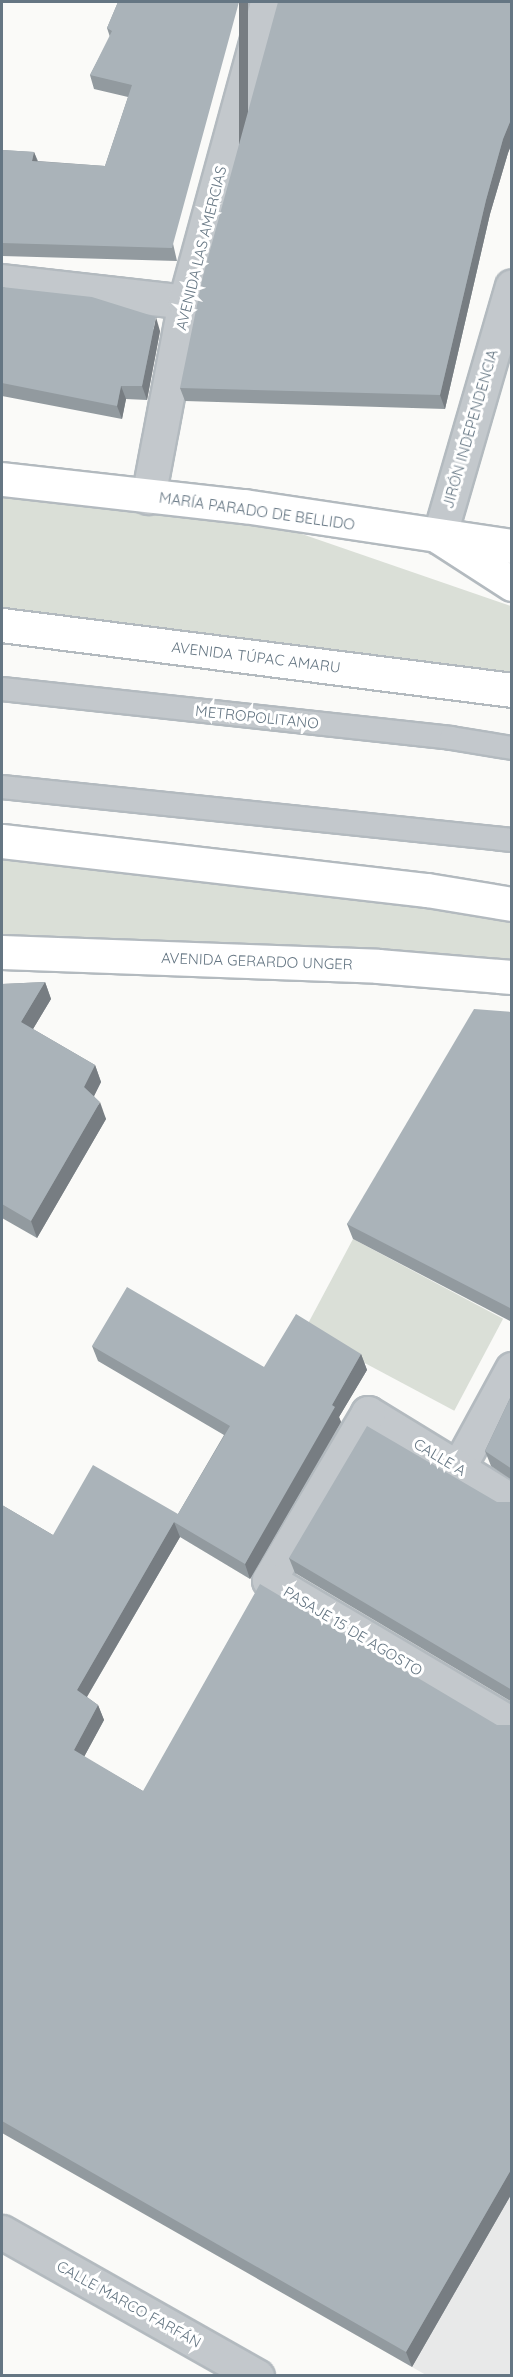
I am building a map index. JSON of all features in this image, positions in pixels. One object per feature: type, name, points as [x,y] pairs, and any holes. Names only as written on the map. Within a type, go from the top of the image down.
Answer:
[{"type":"main road","name":"MARÍA PARADO DE BELLIDO","points":[[2,479],[244,506],[439,537],[512,546]]},
{"type":"main road","points":[[439,537],[512,584]]},
{"type":"main road","name":"AVENIDA TÚPAC AMARU","points":[[2,625],[512,690]]},
{"type":"main road","points":[[2,841],[427,890],[512,904]]},
{"type":"main road","name":"AVENIDA GERARDO UNGER","points":[[2,952],[354,965],[512,977]]},
{"type":"street","name":"AVENIDA LAS AMERCIAS","points":[[148,497],[185,302],[267,2]]},
{"type":"street","points":[[2,281],[185,302]]},
{"type":"street","name":"JIRÓN INDEPENDENCIA","points":[[439,537],[512,286]]},
{"type":"street","points":[[458,1468],[512,1369]]},
{"type":"street","name":"CALLE A","points":[[368,1413],[512,1501]]},
{"type":"street","name":"PASAJE 15 DE AGOSTO","points":[[368,1413],[269,1580],[512,1724]]},
{"type":"street","name":"CALLE MARCO FARFÁN","points":[[2,2232],[257,2376]]},
{"type":"lane","name":"METROPOLITANO","points":[[2,689],[451,738],[512,748]]},
{"type":"lane","points":[[2,787],[512,840]]},
{"type":"shaded area","points":[[2,487],[247,515],[511,606],[511,683],[2,618]]},
{"type":"shaded area","points":[[2,849],[511,912],[511,971],[2,945]]},
{"type":"shaded area","points":[[353,1239],[503,1319],[454,1411],[304,1331]]},
{"type":"shaded area","points":[[511,2193],[511,2375],[426,2375],[412,2367]]},
{"type":"building","points":[[118,2],[239,2],[172,248],[2,243],[2,150],[34,152],[32,161],[105,166],[132,85],[90,75],[112,31],[107,28]]},
{"type":"building","points":[[278,2],[512,2],[512,117],[503,139],[486,200],[440,395],[180,388],[203,276]]},
{"type":"building","points":[[2,287],[92,297],[156,317],[142,386],[121,386],[117,406],[2,383]]},
{"type":"building","points":[[45,982],[21,1022],[95,1065],[84,1087],[100,1102],[31,1221],[2,1204],[2,984]]},
{"type":"building","points":[[474,1009],[512,1012],[512,1309],[347,1224]]},
{"type":"building","points":[[127,1287],[264,1367],[296,1314],[361,1354],[332,1405],[335,1407],[245,1564],[174,1522],[77,1690],[98,1705],[74,1750],[143,1791],[260,1584],[497,1725],[512,1725],[512,2168],[406,2352],[2,2121],[2,1505],[53,1535],[93,1465],[178,1514],[230,1426],[92,1346]]},
{"type":"building","points":[[512,1394],[512,1469],[485,1451]]},
{"type":"building","points":[[367,1426],[497,1502],[512,1502],[512,1690],[289,1558]]}]
